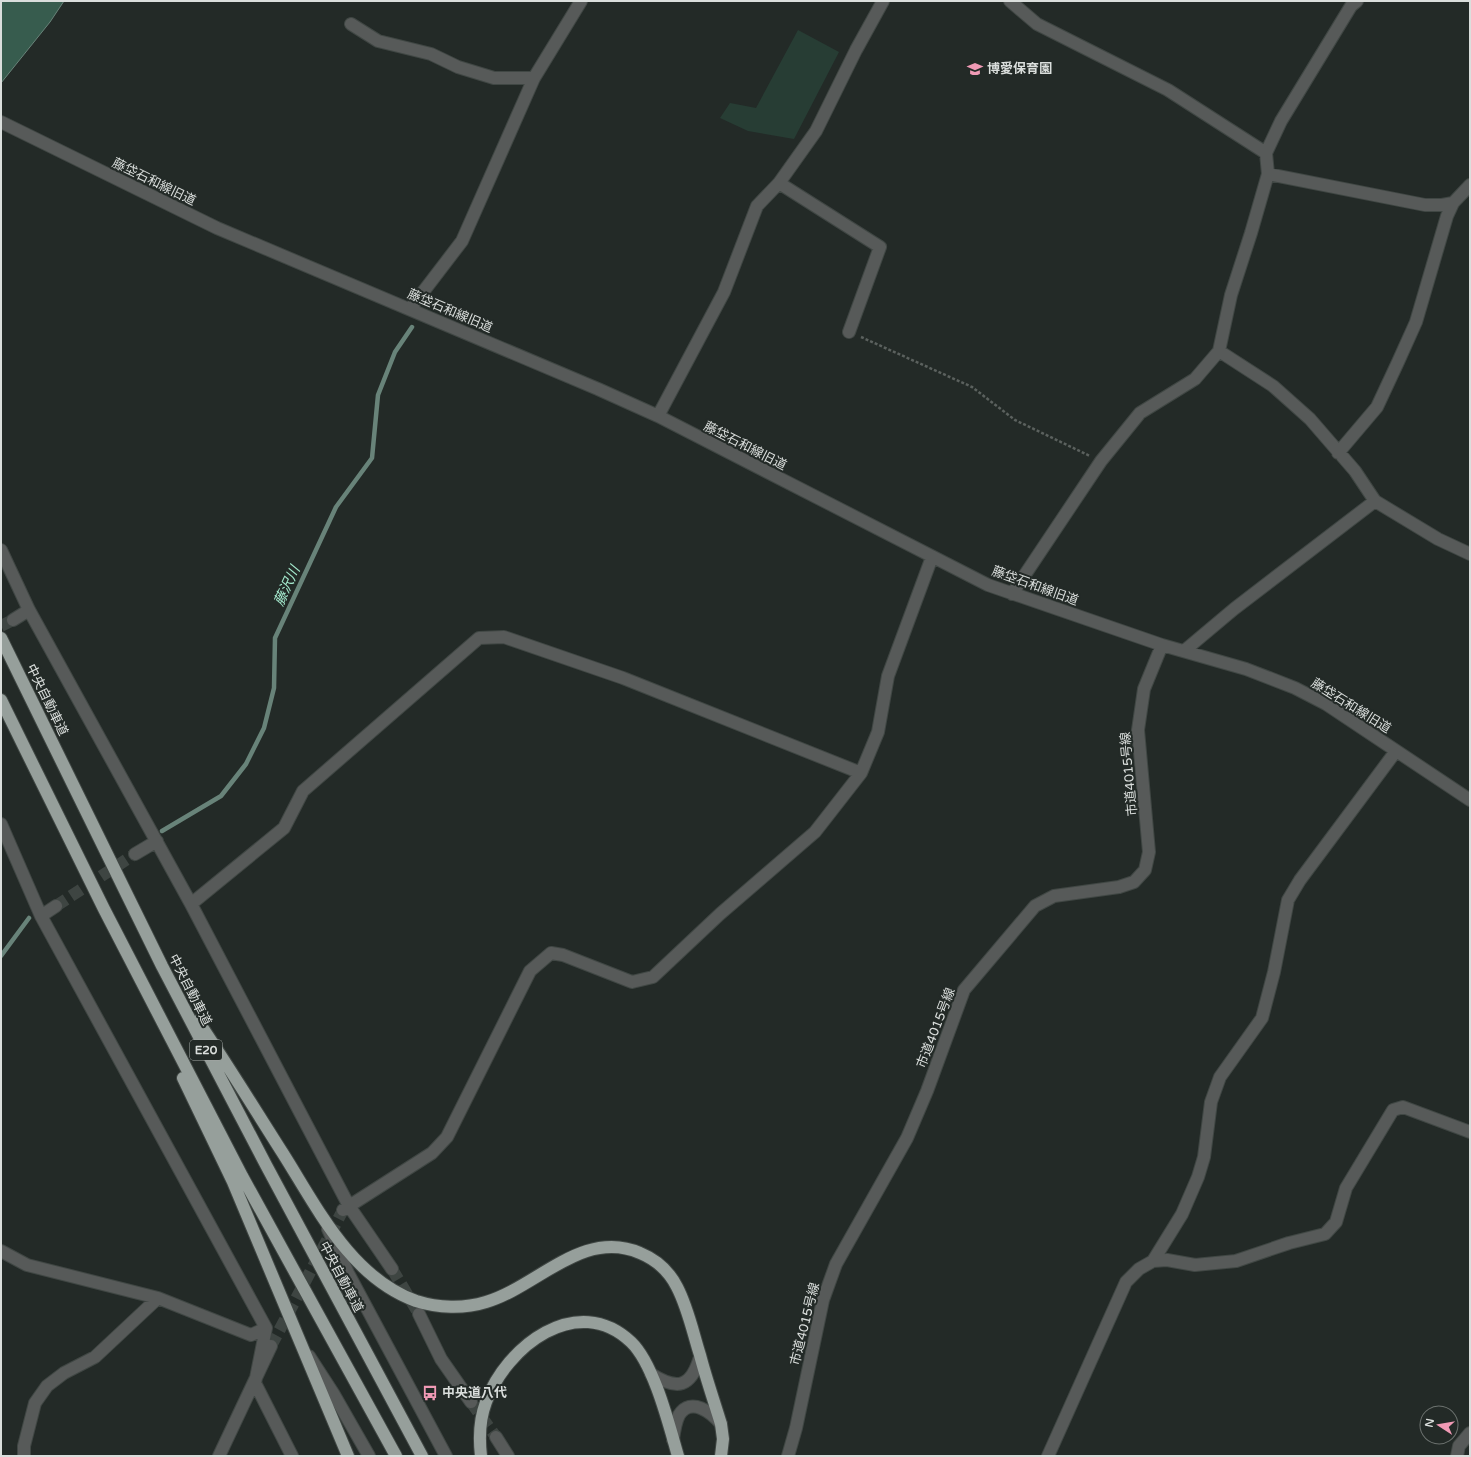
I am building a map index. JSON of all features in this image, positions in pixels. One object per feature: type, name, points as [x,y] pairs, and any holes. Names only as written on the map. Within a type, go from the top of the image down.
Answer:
[{"type":"highway","name":"中央自動車道","points":[[1,638],[162,966],[266,1165],[422,1456]]},
{"type":"highway","name":"E20","points":[[1,700],[104,909],[242,1176],[396,1456]]},
{"type":"highway","points":[[104,909],[135,981],[233,1182],[348,1456]]},
{"type":"highway","points":[[162,966],[324,1219],[349,1253],[390,1288],[416,1301],[441,1306],[463,1307],[486,1302],[512,1292],[570,1257],[591,1249],[612,1247],[631,1249],[650,1257],[666,1269],[677,1287],[686,1309],[720,1424],[723,1439],[722,1456]]},
{"type":"highway","points":[[481,1456],[481,1434],[486,1402],[506,1365],[518,1351],[533,1339],[548,1330],[564,1324],[583,1322],[600,1324],[616,1331],[630,1342],[642,1355],[651,1374],[678,1456]]},
{"type":"street","points":[[410,309],[462,241],[534,78],[581,1]]},
{"type":"street","points":[[658,416],[724,292],[757,206],[779,183],[816,131],[856,50],[883,1]]},
{"type":"street","points":[[1010,1],[1037,24],[1168,90],[1266,153]]},
{"type":"street","points":[[1012,594],[1101,462],[1140,412],[1195,379],[1219,351],[1231,295],[1268,174],[1266,153],[1281,121],[1351,3]]},
{"type":"street","points":[[351,24],[378,41],[431,54],[458,67],[494,78],[534,78]]},
{"type":"street","name":"藤垈石和線旧道","points":[[1,122],[217,228],[598,389],[658,416],[988,585],[1162,645],[1246,669],[1295,688],[1326,704],[1470,800]]},
{"type":"street","points":[[1268,174],[1424,205],[1442,205],[1453,203]]},
{"type":"street","points":[[779,183],[880,247],[849,332]]},
{"type":"street","points":[[1338,452],[1377,407],[1416,322],[1447,216],[1453,203],[1470,185]]},
{"type":"street","points":[[1219,351],[1273,386],[1310,418],[1355,471],[1375,501],[1438,539],[1470,554]]},
{"type":"street","points":[[1184,651],[1234,609],[1375,501]]},
{"type":"street","points":[[1,550],[29,610],[191,904],[346,1208],[392,1269]]},
{"type":"street","points":[[346,1208],[432,1153],[447,1138],[530,971],[551,953],[563,955],[632,982],[653,977],[685,946],[815,832],[861,773],[878,732],[888,676],[932,557]]},
{"type":"street","points":[[13,620],[29,610]]},
{"type":"street","points":[[191,904],[284,828],[303,791],[479,638],[504,637],[623,678],[861,773]]},
{"type":"street","name":"市道4015号線","points":[[788,1456],[796,1428],[823,1300],[836,1264],[907,1138],[927,1091],[964,990],[1034,906],[1054,896],[1119,887],[1134,882],[1145,870],[1149,852],[1138,730],[1144,689],[1162,645]]},
{"type":"street","points":[[1153,1261],[1182,1214],[1198,1177],[1204,1157],[1211,1102],[1220,1077],[1262,1018],[1274,972],[1288,900],[1396,751]]},
{"type":"street","points":[[1,824],[41,916],[266,1328],[255,1383],[292,1456]]},
{"type":"street","points":[[135,854],[157,841]]},
{"type":"street","points":[[41,916],[56,906]]},
{"type":"street","points":[[1048,1456],[1126,1282],[1139,1269],[1153,1261],[1167,1260],[1195,1265],[1236,1261],[1288,1243],[1324,1234],[1336,1222],[1346,1188],[1393,1110],[1403,1107],[1470,1132]]},
{"type":"street","points":[[324,1219],[351,1280],[446,1456]]},
{"type":"street","points":[[1,1251],[27,1265],[158,1298],[251,1335],[266,1328]]},
{"type":"street","points":[[24,1456],[24,1446],[35,1402],[47,1386],[64,1373],[95,1357],[158,1298]]},
{"type":"street","points":[[419,1314],[441,1359],[471,1402]]},
{"type":"street","points":[[298,1337],[333,1393],[369,1456]]},
{"type":"street","points":[[219,1456],[255,1383],[271,1346]]},
{"type":"street","points":[[651,1374],[672,1384],[681,1384],[688,1380],[695,1372],[700,1356]]},
{"type":"street","points":[[673,1440],[675,1423],[680,1414],[688,1408],[696,1407],[706,1409],[713,1414],[720,1424]]},
{"type":"street","points":[[1457,1456],[1459,1446],[1470,1433]]},
{"type":"street","points":[[496,1437],[508,1456]]},
{"type":"path","points":[[849,332],[972,387],[1015,420],[1101,462]]},
{"type":"shaded area","points":[[1,1],[64,1],[50,22],[1,83]]},
{"type":"shaded area","points":[[798,30],[839,52],[794,139],[748,131],[720,118],[730,103],[756,108]]},
{"type":"waterway","name":"藤沢川","points":[[162,831],[221,796],[246,764],[264,728],[274,688],[275,638],[336,507],[372,458],[378,395],[395,352],[412,327]]},
{"type":"waterway","name":"藤沢川","points":[[1,956],[29,918]]},
{"type":"tunnel","points":[[1,626],[13,620]]},
{"type":"tunnel","points":[[56,906],[135,854]]},
{"type":"tunnel","points":[[271,1346],[343,1210]]},
{"type":"tunnel","points":[[392,1269],[419,1314]]},
{"type":"tunnel","points":[[471,1402],[496,1437]]},
{"type":"place","name":"博愛保育園","points":[[975,69]]},
{"type":"place","name":"中央道八代","points":[[430,1393]]}]
